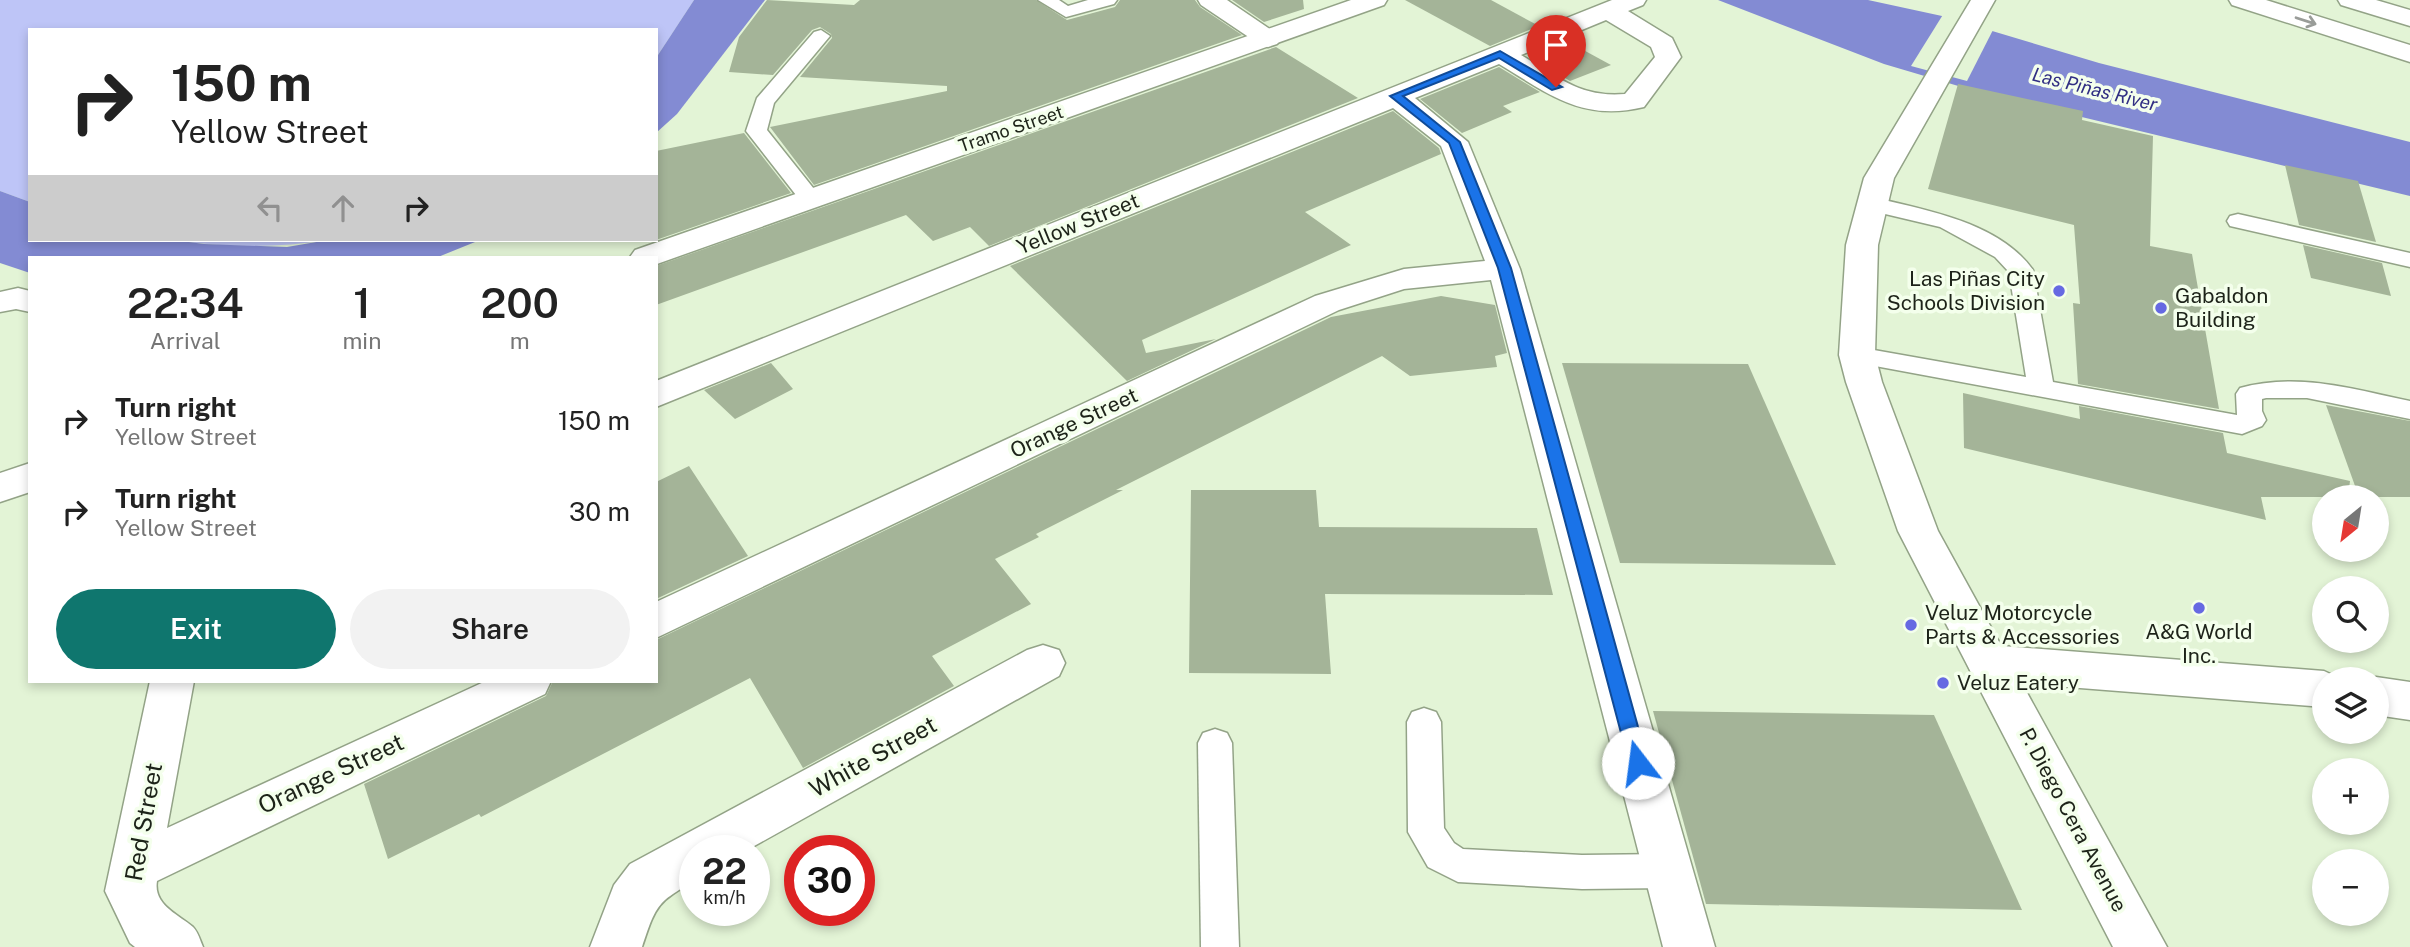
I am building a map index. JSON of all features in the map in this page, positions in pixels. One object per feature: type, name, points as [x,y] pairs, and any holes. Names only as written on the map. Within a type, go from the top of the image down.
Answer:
[{"type":"street","points":[[1210,0],[1268,39]]},
{"type":"street","name":"Tramo Street","points":[[649,256],[1375,0]]},
{"type":"street","points":[[2241,0],[2410,54]]},
{"type":"street","points":[[2300,0],[2410,34]]},
{"type":"street","points":[[2350,0],[2410,18]]},
{"type":"street","name":"Yellow Street","points":[[658,394],[1395,96],[1622,5],[1662,43],[1668,57],[1634,101],[1604,104],[1575,98],[1500,54]]},
{"type":"street","name":"P. Diego Cera Avenue","points":[[1978,7],[1880,178],[1862,245],[1857,355],[1872,408],[1918,531],[2141,947]]},
{"type":"street","points":[[1395,96],[1454,142],[1504,268],[1689,947]]},
{"type":"street","name":"Orange Street","points":[[658,620],[1327,303],[1404,279],[1504,268]]},
{"type":"street","points":[[0,488],[28,478]]},
{"type":"street","name":"White Street","points":[[729,835],[1043,663]]},
{"type":"street","points":[[1989,663],[2312,688]]},
{"type":"street","name":"Red Street","points":[[172,683],[130,891],[148,926],[177,947]]},
{"type":"street","name":"Orange Street","points":[[133,868],[525,683]]},
{"type":"street","points":[[2389,698],[2410,701]]},
{"type":"street","points":[[616,947],[632,902],[648,880],[679,864]]},
{"type":"lane","points":[[1047,0],[1066,12],[1108,0]]},
{"type":"lane","points":[[811,199],[756,131],[764,102],[821,36]]},
{"type":"lane","points":[[1872,204],[1948,222],[2003,252],[2021,271],[2041,388]]},
{"type":"lane","points":[[2238,220],[2410,260]]},
{"type":"lane","points":[[1857,355],[2242,425],[2253,421],[2249,411],[2249,394],[2260,390],[2301,389],[2410,410]]},
{"type":"lane","points":[[1424,722],[1426,832],[1441,855],[1458,865],[1582,872],[1668,871]]},
{"type":"lane","points":[[1215,743],[1220,947]]},
{"type":"shaded area","points":[[0,0],[694,0],[658,55],[658,28],[28,28],[28,201],[0,191]]},
{"type":"shaded area","points":[[193,242],[309,242],[251,246]]},
{"type":"water","points":[[694,0],[765,0],[677,114],[658,131],[658,55]]},
{"type":"water","name":"Las Piñas River","points":[[1718,0],[1868,0],[1942,16],[2099,63],[2410,142],[2410,196],[1982,93],[1884,64]]},
{"type":"water","points":[[0,191],[28,201],[28,242],[189,242],[287,247],[316,242],[475,242],[440,256],[28,256],[28,272],[0,263]]},
{"type":"pier","points":[[1944,13],[1994,28],[1967,81],[1911,66]]},
{"type":"building","points":[[767,0],[854,5],[860,0],[1036,0],[1067,20],[1115,7],[1120,0],[1195,0],[1200,7],[1242,35],[814,185],[770,127],[947,91],[947,86],[800,77],[832,38],[831,34],[820,27],[812,30],[773,75],[729,72],[739,37]]},
{"type":"building","points":[[1232,0],[1303,0],[1304,9],[1264,22]]},
{"type":"building","points":[[1405,0],[1491,0],[1539,26],[1490,46]]},
{"type":"building","points":[[1565,40],[1611,65],[1570,81],[1527,55]]},
{"type":"building","points":[[1276,47],[1358,98],[989,246],[970,227],[933,241],[906,215],[658,304],[658,265]]},
{"type":"building","points":[[1499,67],[1540,92],[1503,106],[1512,112],[1462,133],[1420,99]]},
{"type":"building","points":[[1958,84],[2083,111],[2082,120],[2153,136],[2150,246],[2192,254],[2219,409],[2078,384],[2073,303],[2080,304],[2074,225],[1928,189]]},
{"type":"building","points":[[1393,111],[1439,148],[1441,154],[1305,212],[1351,245],[1142,340],[1146,353],[1216,339],[1127,381],[1010,266]]},
{"type":"building","points":[[744,133],[791,193],[658,239],[658,151]]},
{"type":"building","points":[[2285,165],[2358,181],[2376,242],[2299,225]]},
{"type":"building","points":[[2303,245],[2382,263],[2391,296],[2311,278]]},
{"type":"building","points":[[1441,296],[1495,305],[1507,353],[1495,356],[1497,367],[1410,376],[1382,356],[1116,490],[1123,490],[1036,534],[1039,537],[995,559],[1031,604],[932,656],[954,686],[803,768],[750,678],[481,817],[479,814],[388,859],[364,784],[546,696],[552,683],[658,683],[658,639],[1331,317]]},
{"type":"building","points":[[771,363],[793,389],[735,419],[704,390]]},
{"type":"building","points":[[1562,363],[1748,364],[1836,565],[1620,563]]},
{"type":"building","points":[[1963,393],[2080,419],[2079,406],[2223,433],[2227,453],[2350,481],[2350,485],[2312,485],[2312,497],[2261,497],[2266,520],[1964,448]]},
{"type":"building","points":[[2326,405],[2410,421],[2410,497],[2389,497],[2389,485],[2355,485]]},
{"type":"building","points":[[689,466],[748,556],[658,598],[658,481]]},
{"type":"building","points":[[1191,490],[1316,490],[1319,527],[1537,528],[1553,595],[1325,594],[1331,674],[1189,673]]},
{"type":"building","points":[[1653,711],[1934,715],[2022,910],[1706,904]]},
{"type":"place","name":"Las Piñas City Schools Division","points":[[2059,291]]},
{"type":"place","name":"Gabaldon Building","points":[[2161,308]]},
{"type":"place","name":"A&G World Inc.","points":[[2199,608]]},
{"type":"place","name":"Veluz Motorcycle Parts & Accessories","points":[[1911,625]]},
{"type":"place","name":"Veluz Eatery","points":[[1943,683]]},
{"type":"route","points":[[1556,87],[1500,54],[1395,96],[1454,142],[1504,268],[1638,763]]}]
